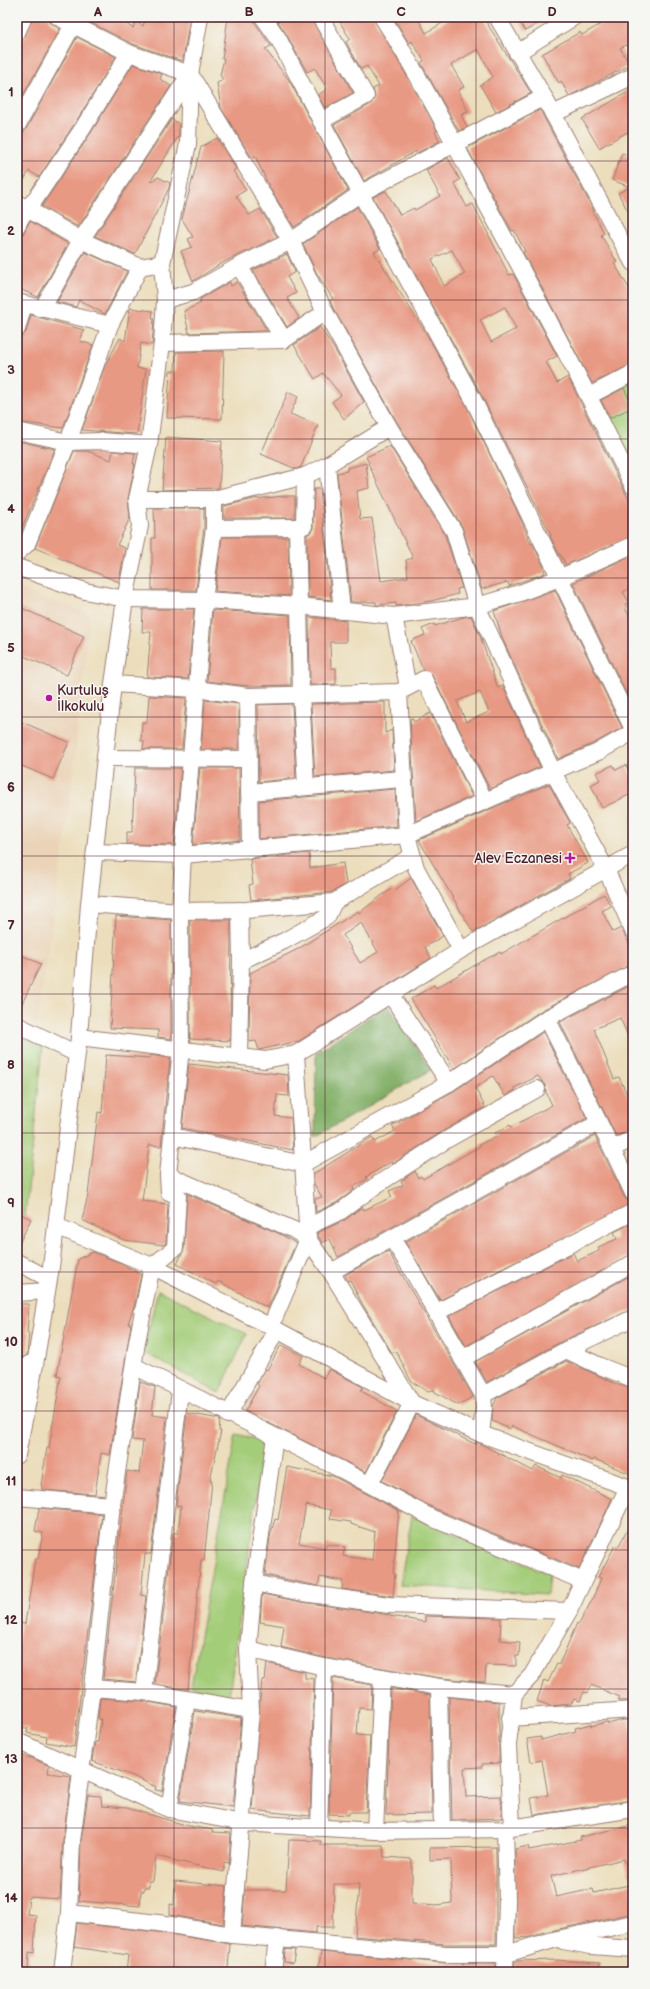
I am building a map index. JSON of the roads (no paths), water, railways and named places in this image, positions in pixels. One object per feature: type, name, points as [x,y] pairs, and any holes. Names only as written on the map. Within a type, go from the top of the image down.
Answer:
[{"type":"street","points":[[17,32],[24,17]]},
{"type":"street","points":[[58,17],[79,23],[129,53],[190,74],[291,242],[325,312],[389,427],[454,531],[478,606],[553,772],[606,869],[633,931]]},
{"type":"street","points":[[17,1455],[27,1364],[48,1285],[56,1226],[78,1037],[89,904],[96,852],[113,684],[125,599],[140,526],[137,499],[149,445],[162,343],[165,300],[162,263],[188,144],[190,74],[200,17]]},
{"type":"street","points":[[264,17],[278,38],[321,121],[472,399],[633,729]]},
{"type":"street","points":[[320,17],[366,96],[321,121]]},
{"type":"street","points":[[382,17],[454,144],[590,396],[633,486]]},
{"type":"street","points":[[497,17],[544,97],[633,263]]},
{"type":"street","points":[[517,53],[574,17]]},
{"type":"street","points":[[17,126],[79,23]]},
{"type":"street","points":[[21,206],[34,201],[84,128],[129,53]]},
{"type":"street","points":[[42,308],[82,240],[190,74]]},
{"type":"street","points":[[553,114],[633,76]]},
{"type":"street","points":[[165,300],[193,292],[239,266],[291,242],[361,194],[544,97]]},
{"type":"street","points":[[21,206],[82,240],[140,267],[162,263]]},
{"type":"street","points":[[17,226],[21,206]]},
{"type":"street","points":[[239,266],[284,340]]},
{"type":"street","points":[[17,553],[27,544],[68,442],[110,325],[140,267]]},
{"type":"street","points":[[17,329],[21,303],[110,325]]},
{"type":"street","points":[[162,343],[284,340],[325,312]]},
{"type":"street","points":[[590,396],[633,373]]},
{"type":"street","points":[[137,499],[214,499],[304,476],[328,465],[389,427]]},
{"type":"street","points":[[17,431],[68,442],[102,441],[149,445]]},
{"type":"street","points":[[328,465],[342,610]]},
{"type":"street","points":[[214,528],[304,526],[304,476]]},
{"type":"street","points":[[62,1972],[69,1913],[72,1841],[92,1688],[112,1505],[134,1366],[152,1266],[175,1248],[178,1196],[169,1192],[168,1175],[181,1048],[180,911],[196,689],[204,600],[214,528],[214,499]]},
{"type":"street","points":[[297,527],[301,694],[306,787]]},
{"type":"street","points":[[17,567],[85,591],[125,599],[204,600],[299,606],[394,616],[478,606],[520,593],[559,578],[633,545]]},
{"type":"street","points":[[394,616],[403,689],[402,779],[407,836],[416,868],[461,950]]},
{"type":"street","points":[[113,684],[196,689],[248,696],[403,689],[424,679],[485,801]]},
{"type":"street","points":[[248,696],[250,850]]},
{"type":"street","points":[[96,852],[183,855],[407,836],[598,752],[633,732]]},
{"type":"street","points":[[105,758],[249,760]]},
{"type":"street","points":[[249,792],[402,779]]},
{"type":"street","points":[[78,1037],[181,1048],[264,1060],[296,1054],[461,950],[633,854]]},
{"type":"street","points":[[89,904],[180,911],[240,910],[334,902],[412,856]]},
{"type":"street","points":[[241,961],[284,941],[327,917],[334,902]]},
{"type":"street","points":[[239,1056],[241,961],[240,910]]},
{"type":"street","points":[[172,1136],[303,1164],[450,1083],[547,1018],[633,973]]},
{"type":"street","points":[[390,994],[450,1083]]},
{"type":"street","points":[[547,1018],[598,1124],[629,1173],[633,1193]]},
{"type":"street","points":[[17,1025],[75,1053]]},
{"type":"street","points":[[228,1414],[274,1328],[307,1233],[296,1054]]},
{"type":"street","points":[[307,1233],[341,1211],[378,1184],[448,1139],[537,1089]]},
{"type":"street","points":[[331,1272],[598,1124]]},
{"type":"street","points":[[613,1148],[633,1138]]},
{"type":"street","points":[[168,1175],[294,1230],[307,1233],[412,1403]]},
{"type":"street","points":[[437,1312],[633,1212]]},
{"type":"street","points":[[56,1226],[152,1266],[274,1328],[412,1403],[481,1434],[630,1488],[569,1610],[532,1675],[514,1694],[508,1745],[505,1972]]},
{"type":"street","points":[[392,1239],[437,1312],[483,1394],[484,1408],[481,1434]]},
{"type":"street","points":[[17,1262],[48,1285]]},
{"type":"street","points":[[462,1359],[633,1263]]},
{"type":"street","points":[[17,1293],[48,1285]]},
{"type":"street","points":[[483,1394],[566,1350],[633,1318]]},
{"type":"street","points":[[566,1350],[600,1366],[633,1378]]},
{"type":"street","points":[[17,1381],[27,1364]]},
{"type":"street","points":[[134,1366],[370,1484],[434,1519],[584,1581]]},
{"type":"street","points":[[144,1692],[180,1390]]},
{"type":"street","points":[[370,1484],[412,1403]]},
{"type":"street","points":[[232,1935],[243,1823],[251,1710],[248,1649],[254,1583],[275,1437]]},
{"type":"street","points":[[17,1497],[112,1505]]},
{"type":"street","points":[[254,1583],[303,1594],[389,1605],[569,1610]]},
{"type":"street","points":[[248,1649],[324,1667],[439,1687],[514,1694]]},
{"type":"street","points":[[319,1828],[324,1667]]},
{"type":"street","points":[[375,1831],[382,1677]]},
{"type":"street","points":[[439,1687],[442,1830]]},
{"type":"street","points":[[92,1688],[144,1692],[251,1710]]},
{"type":"street","points":[[169,1809],[187,1700]]},
{"type":"street","points":[[510,1718],[633,1710]]},
{"type":"street","points":[[17,1741],[169,1809],[243,1823],[375,1831],[508,1828],[633,1809]]},
{"type":"street","points":[[69,1913],[158,1923],[232,1935],[446,1954],[506,1954],[553,1940],[633,1923]]},
{"type":"street","points":[[273,1972],[277,1938]]},
{"type":"street","points":[[553,1940],[591,1946],[633,1949]]},
{"type":"place","name":"Kurtuluş İlkokulu","points":[[49,698]]},
{"type":"place","name":"Alev Eczanesi","points":[[570,858]]}]
